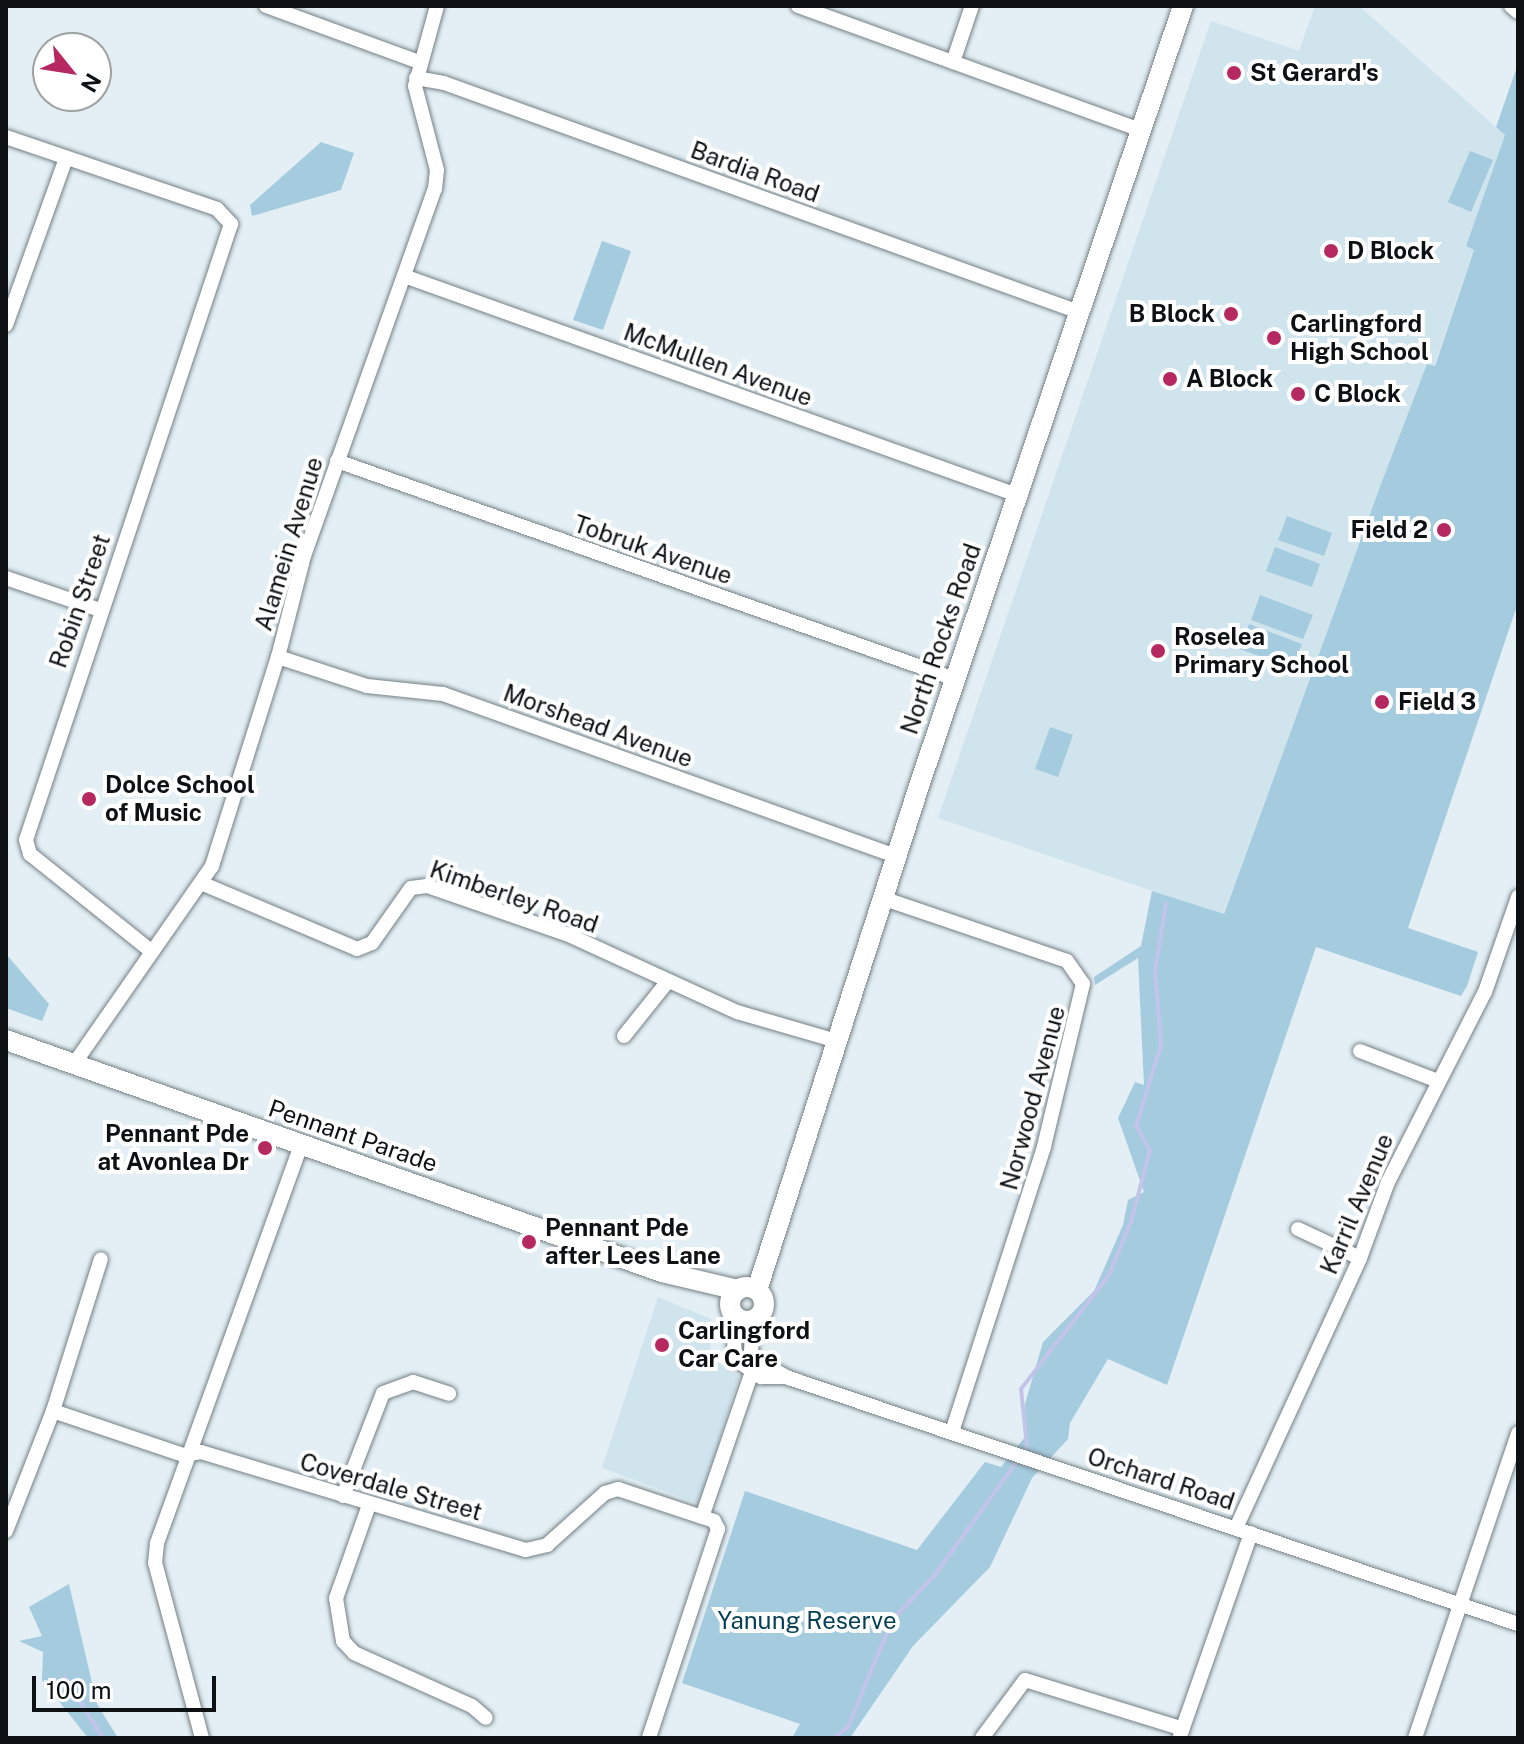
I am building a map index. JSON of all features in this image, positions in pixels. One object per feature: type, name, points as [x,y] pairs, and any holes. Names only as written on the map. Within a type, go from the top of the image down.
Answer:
[{"type":"street","points":[[266,6],[419,62]]},
{"type":"street","name":"Alamein Avenue","points":[[74,1064],[212,866],[278,657],[304,556],[437,182],[416,78],[437,6]]},
{"type":"street","points":[[798,6],[1141,130]]},
{"type":"street","points":[[953,62],[972,6]]},
{"type":"street","name":"North Rocks Road","points":[[754,1366],[735,1359],[742,1304],[840,1042],[955,679],[1183,6]]},
{"type":"street","points":[[1511,6],[1518,12]]},
{"type":"street","name":"Bardia Road","points":[[416,78],[444,83],[1079,312]]},
{"type":"street","points":[[6,137],[66,158],[6,325]]},
{"type":"street","name":"Robin Street","points":[[66,158],[217,209],[229,217],[231,234],[100,610],[26,840],[30,854],[151,951]]},
{"type":"street","name":"McMullen Avenue","points":[[404,276],[1017,495]]},
{"type":"street","name":"Tobruk Avenue","points":[[337,461],[955,679]]},
{"type":"street","points":[[6,578],[100,610]]},
{"type":"street","name":"Morshead Avenue","points":[[278,657],[367,686],[443,694],[898,857]]},
{"type":"street","name":"Kimberley Road","points":[[201,883],[357,949],[372,943],[411,888],[423,885],[565,934],[741,1013],[840,1042]]},
{"type":"street","name":"Karril Avenue","points":[[1236,1528],[1360,1258],[1435,1080],[1485,992],[1518,897]]},
{"type":"street","name":"Norwood Avenue","points":[[885,899],[1067,961],[1083,984],[1040,1162],[952,1432]]},
{"type":"street","points":[[624,1036],[668,981]]},
{"type":"street","name":"Pennant Parade","points":[[6,1040],[684,1279],[742,1304]]},
{"type":"street","points":[[1360,1051],[1435,1080]]},
{"type":"street","points":[[202,1738],[155,1563],[157,1543],[192,1454],[301,1145]]},
{"type":"street","points":[[1298,1229],[1360,1258]]},
{"type":"street","points":[[6,1531],[53,1411],[101,1259]]},
{"type":"street","name":"North Rocks Road","points":[[702,1517],[754,1366],[742,1304]]},
{"type":"street","name":"Orchard Road","points":[[754,1366],[1518,1624]]},
{"type":"street","points":[[343,1496],[383,1393],[413,1382],[449,1394]]},
{"type":"street","name":"Coverdale Street","points":[[53,1411],[192,1454],[201,1452],[369,1505],[531,1550],[547,1545],[605,1493],[618,1489],[702,1517]]},
{"type":"street","points":[[1415,1738],[1518,1433]]},
{"type":"street","points":[[369,1505],[336,1598],[343,1641],[354,1653],[472,1706],[486,1718]]},
{"type":"street","points":[[649,1738],[718,1529],[702,1517]]},
{"type":"street","points":[[982,1738],[1025,1680],[1181,1734],[1251,1533]]},
{"type":"shaded area","points":[[1315,6],[1359,6],[1505,135],[1466,246],[1474,249],[1434,366],[1428,364],[1381,484],[1223,915],[938,818],[1211,21],[1299,51]]},
{"type":"shaded area","points":[[658,1297],[711,1319],[710,1356],[739,1377],[700,1504],[602,1468]]},
{"type":"green space","name":"Yanung Reserve","points":[[1518,64],[1518,603],[1408,928],[1478,952],[1467,986],[1461,996],[1316,947],[1167,1385],[1108,1359],[1070,1423],[1068,1439],[1032,1478],[990,1567],[913,1646],[850,1738],[792,1738],[800,1724],[682,1683],[745,1491],[917,1550],[985,1462],[1001,1467],[1025,1437],[1025,1404],[1043,1342],[1094,1291],[1123,1225],[1128,1200],[1144,1192],[1118,1118],[1135,1082],[1144,1085],[1138,958],[1095,985],[1094,977],[1141,946],[1152,891],[1224,914],[1427,364],[1435,366],[1474,250],[1466,246],[1505,135],[1496,127]]},
{"type":"green space","points":[[321,142],[354,153],[341,190],[252,216],[250,205]]},
{"type":"green space","points":[[1470,151],[1493,160],[1471,212],[1448,202]]},
{"type":"green space","points":[[602,241],[631,251],[603,330],[573,320]]},
{"type":"green space","points":[[1287,516],[1332,533],[1324,556],[1278,540]]},
{"type":"green space","points":[[1275,547],[1320,564],[1312,587],[1266,571]]},
{"type":"green space","points":[[1260,595],[1313,615],[1303,639],[1251,620]]},
{"type":"green space","points":[[1249,624],[1302,644],[1292,668],[1240,649]]},
{"type":"green space","points":[[1050,727],[1073,735],[1058,777],[1035,769]]},
{"type":"green space","points":[[6,954],[49,1004],[42,1021],[6,1008]]},
{"type":"green space","points":[[69,1584],[97,1704],[118,1738],[88,1738],[42,1680],[43,1652],[19,1641],[42,1636],[29,1607]]},
{"type":"waterway","points":[[1023,1453],[1027,1446],[1021,1389],[1109,1275],[1131,1222],[1150,1150],[1136,1126],[1161,1045],[1155,971],[1166,904]]},
{"type":"waterway","points":[[834,1738],[848,1727],[892,1620],[934,1576],[1018,1460]]},
{"type":"waterway","points":[[65,1678],[103,1738]]},
{"type":"place","name":"St Gerard's","points":[[1234,73]]},
{"type":"place","name":"D Block","points":[[1331,251]]},
{"type":"place","name":"B Block","points":[[1231,314]]},
{"type":"place","name":"Carlingford High School","points":[[1274,338]]},
{"type":"place","name":"A Block","points":[[1170,379]]},
{"type":"place","name":"C Block","points":[[1298,394]]},
{"type":"place","name":"Field 2","points":[[1444,530]]},
{"type":"place","name":"Roselea Primary School","points":[[1158,651]]},
{"type":"place","name":"Field 3","points":[[1382,702]]},
{"type":"place","name":"Dolce School of Music","points":[[89,799]]},
{"type":"place","name":"Pennant Pde at Avonlea Dr","points":[[265,1148]]},
{"type":"place","name":"Pennant Pde after Lees Lane","points":[[529,1242]]},
{"type":"place","name":"Carlingford Car Care","points":[[662,1345]]}]
